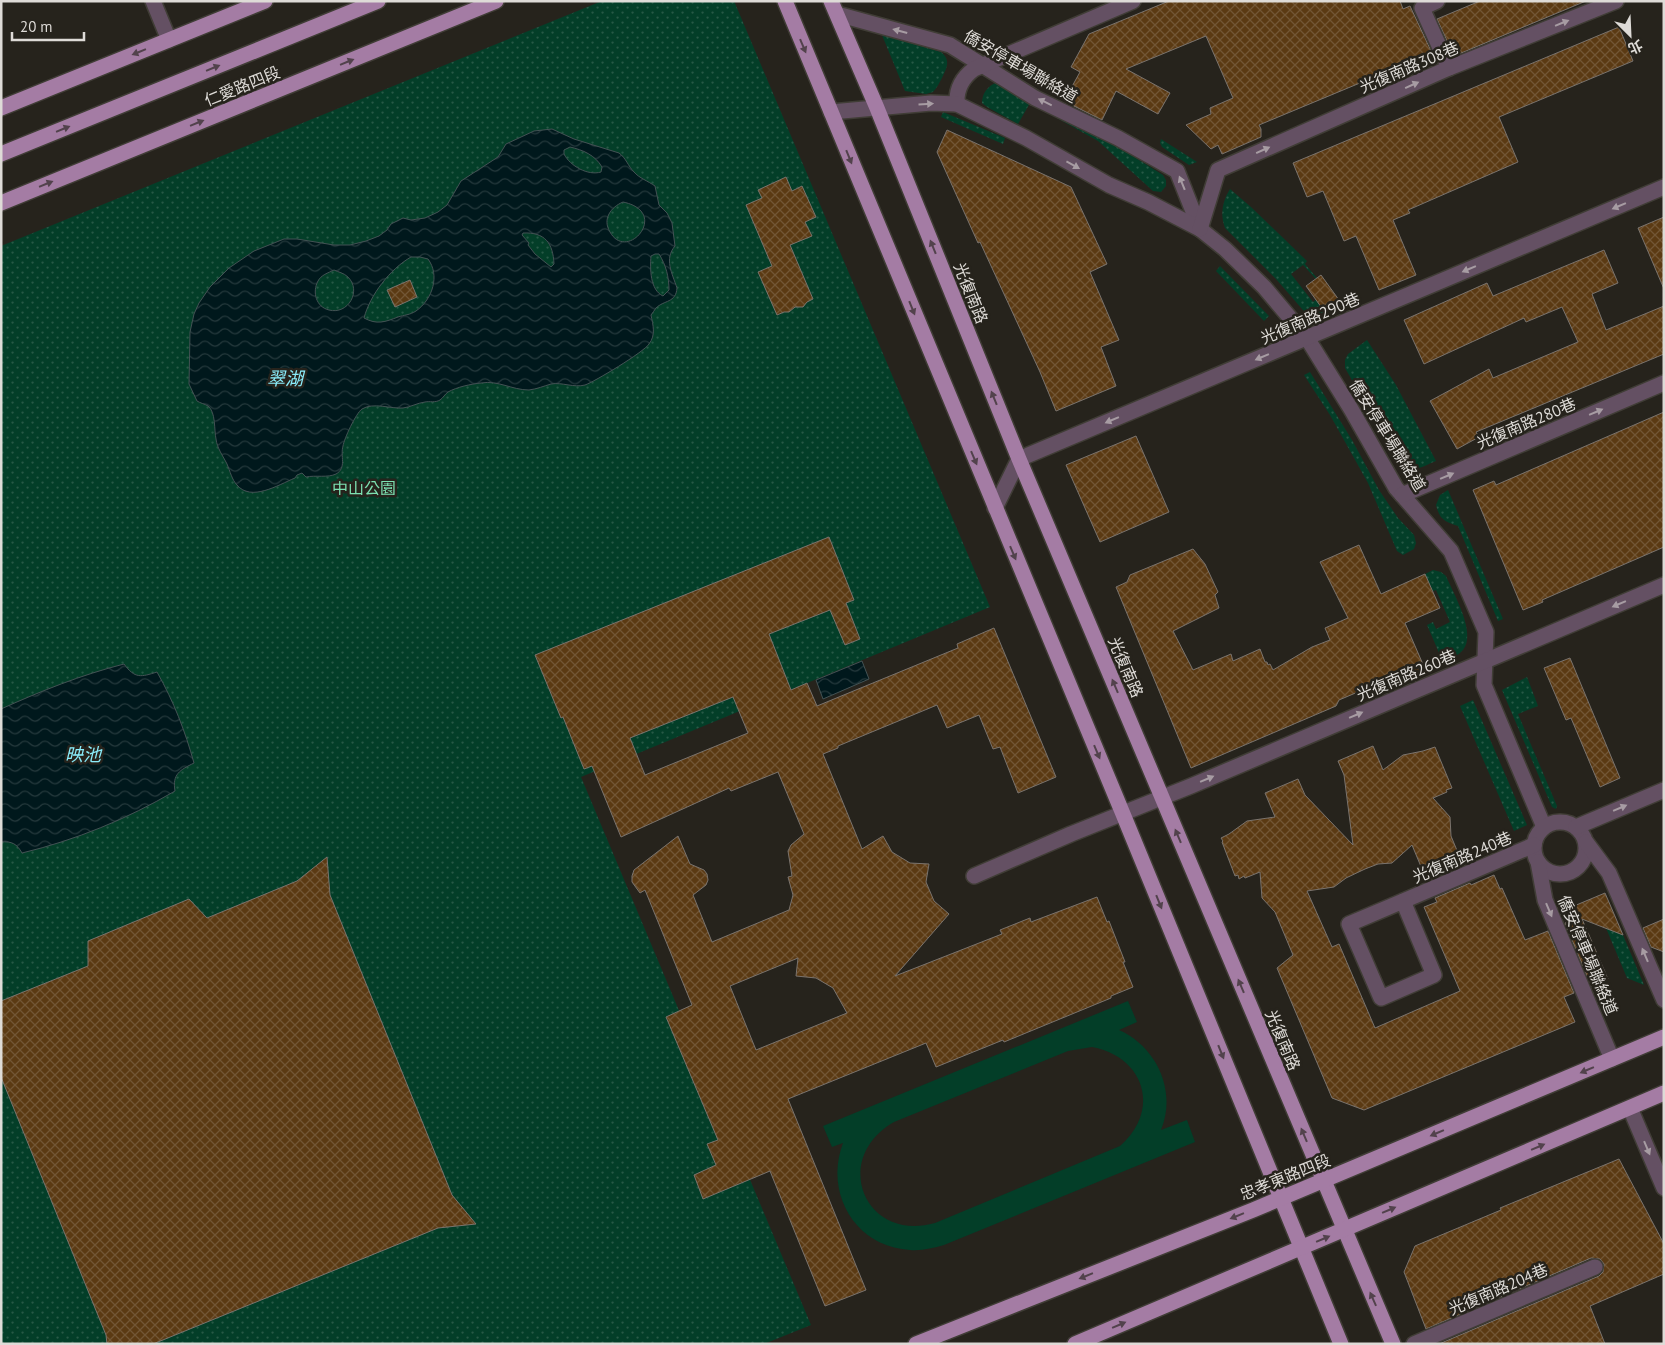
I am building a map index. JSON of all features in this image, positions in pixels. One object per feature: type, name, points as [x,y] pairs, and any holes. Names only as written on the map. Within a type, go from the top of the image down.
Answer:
[{"type":"main road","points":[[1,108],[265,1]]},
{"type":"main road","name":"仁愛路四段","points":[[1,154],[378,1]]},
{"type":"main road","name":"仁愛路四段","points":[[1,203],[496,1]]},
{"type":"main road","points":[[784,1],[1123,814],[1341,1344]]},
{"type":"main road","name":"光復南路","points":[[834,8],[877,108],[1019,459],[1393,1344]]},
{"type":"main road","name":"忠孝東路四段","points":[[916,1344],[1282,1198],[1664,1037]]},
{"type":"main road","points":[[1074,1344],[1664,1093]]},
{"type":"street","points":[[153,1],[169,40]]},
{"type":"street","points":[[957,104],[957,91],[961,82],[966,74],[974,69],[1133,1]]},
{"type":"street","points":[[1437,1],[1422,8],[1448,68]]},
{"type":"street","name":"光復南路308巷","points":[[1200,229],[1218,170],[1448,68],[1616,1]]},
{"type":"street","name":"僑安停車場聯絡道","points":[[834,8],[950,45],[1035,98],[1118,138],[1176,171],[1200,229]]},
{"type":"street","name":"僑安停車場聯絡道","points":[[831,112],[930,103],[957,104],[1026,138],[1109,185],[1148,202],[1200,229],[1225,249],[1264,287],[1307,338],[1351,409],[1396,488],[1451,551],[1486,632],[1484,685],[1544,827]]},
{"type":"street","name":"光復南路290巷","points":[[1019,459],[1664,187]]},
{"type":"street","name":"光復南路280巷","points":[[1402,495],[1664,383]]},
{"type":"street","points":[[995,508],[1019,459]]},
{"type":"street","name":"光復南路260巷","points":[[974,876],[1664,585]]},
{"type":"street","points":[[1576,827],[1664,790]]},
{"type":"street","points":[[1534,845],[1537,836],[1544,827],[1559,821],[1576,827],[1582,833],[1586,842],[1609,873],[1664,1000]]},
{"type":"street","name":"僑安停車場聯絡道","points":[[1534,845],[1534,854],[1544,869],[1562,874],[1571,872],[1584,860],[1587,851],[1586,842]]},
{"type":"street","name":"光復南路240巷","points":[[1402,901],[1434,975],[1381,998],[1349,924],[1402,901],[1534,845]]},
{"type":"street","name":"僑安停車場聯絡道","points":[[1538,862],[1545,900],[1612,1059]]},
{"type":"street","points":[[1630,1108],[1664,1188]]},
{"type":"street","name":"光復南路204巷","points":[[1414,1344],[1595,1267]]},
{"type":"green space","name":"中山公園","points":[[602,1],[734,1],[990,607],[581,777],[811,1325],[764,1344],[1,1344],[1,246]]},
{"type":"green space","points":[[882,35],[941,52],[944,55],[947,67],[933,92],[926,94],[905,91]]},
{"type":"green space","points":[[997,82],[1030,103],[1018,124],[982,103],[986,90]]},
{"type":"green space","points":[[1037,107],[1111,143],[1139,160],[1163,175],[1166,180],[1166,186],[1161,192],[1153,191],[1098,141]]},
{"type":"green space","points":[[943,112],[1005,138],[1003,144],[941,117]]},
{"type":"green space","points":[[1161,139],[1197,162],[1189,165],[1162,147]]},
{"type":"green space","points":[[1230,189],[1307,261],[1305,264],[1316,279],[1303,265],[1291,274],[1313,302],[1316,300],[1329,319],[1319,321],[1309,317],[1276,279],[1225,228],[1223,208]]},
{"type":"green space","points":[[1220,266],[1269,316],[1264,321],[1216,271]]},
{"type":"green space","points":[[1367,340],[1396,385],[1436,461],[1413,469],[1404,467],[1400,463],[1345,368],[1345,360],[1348,354]]},
{"type":"green space","points":[[1310,372],[1352,440],[1379,490],[1398,518],[1414,535],[1416,543],[1414,549],[1403,555],[1397,551],[1368,483],[1330,415],[1304,375]]},
{"type":"green space","points":[[1448,490],[1503,619],[1498,621],[1458,526],[1446,521],[1439,514],[1436,505],[1440,495]]},
{"type":"green space","points":[[1433,570],[1441,572],[1446,576],[1466,624],[1467,643],[1463,650],[1456,656],[1443,662],[1427,625],[1433,622],[1436,629],[1450,622],[1436,590],[1433,591],[1425,574]]},
{"type":"green space","points":[[1527,677],[1538,706],[1518,714],[1557,806],[1556,809],[1552,807],[1502,690]]},
{"type":"green space","points":[[1473,700],[1527,825],[1514,831],[1460,706]]},
{"type":"green space","points":[[1606,928],[1623,935],[1644,985],[1627,978]]},
{"type":"green space","points":[[1128,1001],[1137,1022],[1119,1030],[1144,1047],[1160,1072],[1167,1100],[1161,1130],[1187,1120],[1195,1142],[944,1245],[910,1250],[891,1247],[874,1239],[860,1228],[849,1214],[841,1198],[838,1180],[838,1162],[843,1143],[832,1147],[823,1126]],"holes":[[[1092,1047],[1110,1053],[1124,1062],[1135,1073],[1141,1087],[1143,1101],[1140,1117],[1133,1132],[1120,1146],[935,1223],[911,1226],[890,1221],[874,1210],[864,1194],[860,1175],[864,1156],[875,1138],[894,1122],[1068,1051]]]},
{"type":"water","name":"翠湖","points":[[552,129],[574,139],[619,153],[636,174],[655,186],[659,205],[667,213],[672,223],[675,246],[669,261],[677,288],[672,299],[659,305],[651,315],[653,334],[649,344],[629,360],[585,385],[551,384],[529,390],[487,382],[464,386],[452,390],[440,400],[409,407],[366,407],[360,411],[348,432],[342,450],[343,461],[341,468],[336,474],[306,477],[302,473],[265,491],[250,492],[243,490],[234,481],[220,452],[211,409],[197,401],[189,384],[190,332],[194,314],[210,287],[229,268],[254,251],[284,239],[350,245],[379,236],[391,224],[403,218],[411,220],[425,218],[438,212],[447,205],[461,181],[498,157],[506,144],[534,131]],"holes":[[[570,147],[588,154],[596,159],[602,167],[601,172],[591,173],[580,169],[570,162],[564,154],[564,150]],[[623,202],[637,207],[644,215],[644,224],[641,232],[634,239],[626,242],[617,240],[610,232],[607,218],[615,207]],[[523,233],[537,234],[546,240],[552,250],[554,264],[551,267],[535,254],[528,245],[529,243],[522,235]],[[659,254],[667,271],[669,290],[663,296],[653,284],[651,256]],[[411,257],[428,259],[432,265],[434,279],[427,300],[414,312],[389,320],[377,322],[364,318],[376,292],[396,268]],[[334,270],[348,277],[352,283],[354,289],[351,301],[342,309],[336,311],[329,310],[318,302],[315,290],[319,279]]]},
{"type":"water","points":[[862,661],[869,679],[823,699],[816,680]]},
{"type":"water","name":"映池","points":[[124,664],[139,676],[157,672],[169,694],[187,739],[194,763],[178,773],[174,785],[175,791],[101,828],[42,848],[22,853],[14,844],[1,842],[1,709],[61,684]]},
{"type":"building","points":[[1169,1],[1400,1],[1403,9],[1410,6],[1432,53],[1259,125],[1261,137],[1222,154],[1218,145],[1211,149],[1186,125],[1211,114],[1210,108],[1233,98],[1206,36],[1126,69],[1170,93],[1158,114],[1116,91],[1102,120],[1064,101],[1080,72],[1071,67],[1089,34]]},
{"type":"building","points":[[1480,1],[1586,1],[1454,56],[1437,19]]},
{"type":"building","points":[[1619,27],[1633,61],[1499,117],[1518,162],[1408,210],[1410,213],[1393,220],[1416,275],[1379,290],[1356,236],[1344,241],[1323,191],[1307,197],[1293,163]]},
{"type":"building","points":[[947,130],[1071,187],[1107,264],[1090,272],[1119,340],[1101,347],[1116,386],[1056,411],[1040,372],[937,152]]},
{"type":"building","points":[[786,177],[792,191],[802,186],[816,217],[805,222],[812,236],[790,245],[813,299],[803,307],[795,307],[789,312],[777,315],[758,272],[772,266],[746,205],[762,198],[758,190]]},
{"type":"building","points":[[1664,217],[1664,289],[1638,228]]},
{"type":"building","points":[[1604,250],[1618,283],[1592,294],[1606,330],[1664,306],[1664,354],[1476,432],[1479,437],[1457,449],[1430,401],[1489,369],[1493,378],[1578,342],[1562,307],[1526,322],[1524,318],[1424,364],[1404,320],[1487,283],[1493,296]]},
{"type":"building","points":[[1321,275],[1339,300],[1324,311],[1306,286]]},
{"type":"building","points":[[410,280],[417,297],[395,307],[387,290]]},
{"type":"building","points":[[1664,412],[1664,547],[1523,610],[1473,490],[1494,481],[1496,485]]},
{"type":"building","points":[[1136,436],[1169,512],[1100,542],[1066,465]]},
{"type":"building","points":[[829,537],[854,600],[846,603],[860,639],[845,645],[830,610],[769,634],[791,690],[807,683],[817,706],[958,648],[957,644],[994,628],[1056,777],[1018,793],[1000,747],[993,749],[979,715],[947,728],[937,705],[823,754],[862,849],[883,836],[892,852],[910,863],[929,864],[926,882],[934,901],[949,914],[895,976],[1002,934],[1000,930],[1030,918],[1031,922],[1097,897],[1107,922],[1109,921],[1133,987],[1004,1042],[1003,1040],[936,1067],[926,1043],[788,1099],[866,1290],[825,1306],[770,1171],[703,1199],[694,1175],[716,1165],[707,1144],[718,1140],[666,1017],[692,1005],[645,890],[640,893],[632,882],[634,870],[678,836],[690,864],[704,870],[707,874],[708,880],[706,885],[693,895],[712,942],[789,910],[793,895],[788,877],[792,876],[788,851],[791,845],[804,834],[778,772],[731,791],[729,788],[621,837],[592,766],[584,769],[535,655]],"holes":[[[733,697],[748,733],[645,775],[630,738]],[[798,958],[796,976],[816,978],[833,988],[847,1013],[756,1050],[730,986]]]},
{"type":"building","points":[[1359,545],[1381,594],[1425,574],[1440,608],[1405,623],[1425,669],[1381,688],[1379,683],[1339,700],[1336,706],[1191,768],[1116,587],[1127,582],[1130,575],[1193,549],[1205,564],[1218,592],[1215,595],[1219,608],[1173,631],[1193,670],[1231,654],[1233,661],[1260,649],[1265,662],[1268,665],[1270,664],[1273,670],[1312,647],[1330,640],[1325,628],[1348,618],[1320,562]]},
{"type":"building","points":[[1570,658],[1620,778],[1600,787],[1571,718],[1566,720],[1544,668]]},
{"type":"building","points":[[1373,746],[1383,770],[1403,755],[1435,747],[1452,788],[1433,798],[1450,817],[1451,836],[1463,865],[1427,881],[1412,845],[1392,863],[1378,864],[1365,869],[1346,878],[1334,887],[1307,891],[1332,947],[1339,944],[1375,1028],[1460,991],[1424,907],[1437,902],[1435,898],[1494,875],[1500,889],[1502,888],[1525,940],[1548,931],[1574,993],[1564,997],[1575,1022],[1364,1110],[1332,1098],[1277,968],[1293,955],[1275,912],[1262,898],[1260,872],[1239,879],[1238,875],[1235,876],[1221,838],[1247,821],[1275,817],[1265,793],[1298,779],[1305,795],[1353,845],[1344,775],[1338,761]]},
{"type":"building","points":[[327,857],[330,895],[452,1195],[476,1224],[438,1228],[153,1344],[107,1344],[106,1335],[1,1077],[1,1001],[88,966],[88,941],[189,899],[207,918],[297,881]]},
{"type":"building","points":[[1605,893],[1623,935],[1582,919],[1608,979],[1591,986],[1565,923],[1579,917],[1562,911]]},
{"type":"building","points":[[1664,919],[1664,952],[1651,947],[1643,928]]},
{"type":"building","points":[[1619,1159],[1664,1244],[1664,1274],[1590,1306],[1605,1344],[1439,1344],[1599,1276],[1603,1272],[1604,1264],[1600,1259],[1591,1258],[1426,1329],[1404,1272],[1415,1246],[1501,1210],[1500,1208]]}]
